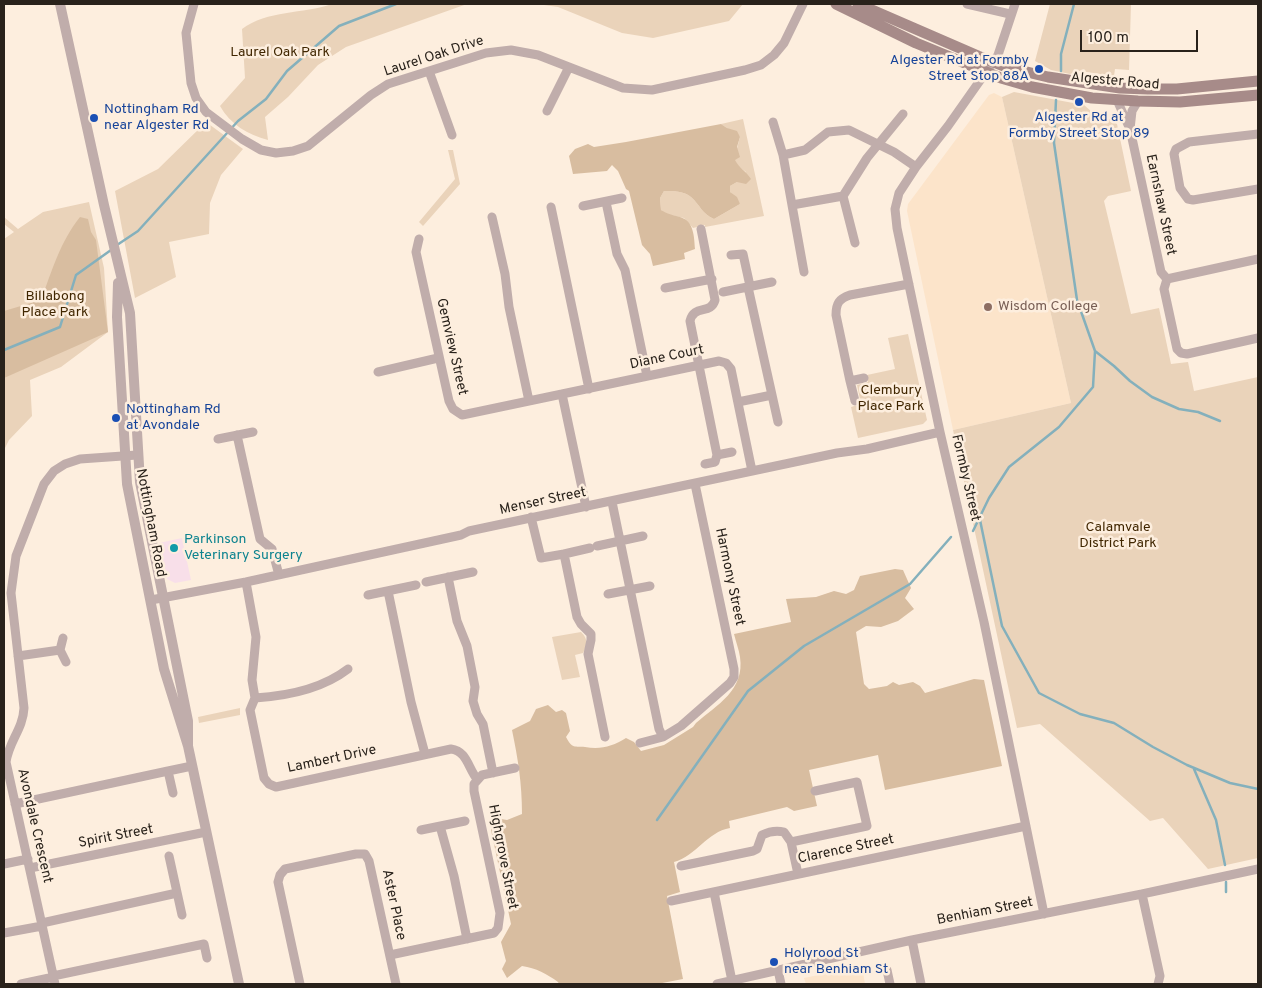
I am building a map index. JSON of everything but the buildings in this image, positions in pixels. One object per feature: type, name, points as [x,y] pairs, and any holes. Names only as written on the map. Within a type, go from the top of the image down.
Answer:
[{"type":"main road","name":"Algester Road","points":[[836,4],[916,43],[986,72],[1032,87],[1092,98],[1138,101],[1180,102],[1258,95]]},
{"type":"main road","name":"Algester Road","points":[[858,4],[994,62],[1048,77],[1120,88],[1177,89],[1258,81]]},
{"type":"street","name":"Nottingham Road","points":[[60,4],[130,313],[140,482],[188,721],[188,746]]},
{"type":"street","name":"Laurel Oak Drive","points":[[194,4],[186,33],[191,83],[196,98],[206,112],[242,139],[262,150],[276,153],[293,151],[308,146],[371,94],[388,84],[486,53],[511,50],[538,55],[623,88],[637,90],[652,90],[745,70],[761,65],[774,55],[784,43],[803,4]]},
{"type":"street","points":[[967,4],[1010,14]]},
{"type":"street","name":"Formby Street","points":[[1015,4],[1010,14],[1000,51],[994,62],[916,167],[899,193],[894,210],[940,432],[984,622],[1044,914]]},
{"type":"street","points":[[547,111],[568,66]]},
{"type":"street","points":[[429,71],[452,135]]},
{"type":"street","points":[[1117,100],[1130,129]]},
{"type":"street","name":"Earnshaw Street","points":[[1138,101],[1132,112],[1130,129],[1161,272],[1167,279],[1164,289],[1175,344],[1181,353],[1187,354],[1258,338]]},
{"type":"street","points":[[855,243],[843,196],[867,158],[903,114]]},
{"type":"street","points":[[773,122],[782,154],[804,272]]},
{"type":"street","points":[[782,154],[805,150],[828,132],[849,130],[894,152],[916,167]]},
{"type":"street","points":[[1258,134],[1189,142],[1176,149],[1174,154],[1180,188],[1188,199],[1193,200],[1258,189]]},
{"type":"street","points":[[792,205],[843,196]]},
{"type":"street","points":[[583,206],[622,198]]},
{"type":"street","points":[[606,202],[618,254],[625,270],[647,376]]},
{"type":"street","points":[[550,207],[589,388]]},
{"type":"street","points":[[492,216],[529,401]]},
{"type":"street","points":[[701,230],[715,300],[714,305],[710,308],[696,311],[692,314],[690,321],[717,455],[715,462],[704,464]]},
{"type":"street","name":"Gemview Street","points":[[418,239],[416,252],[438,358],[449,401],[453,409],[462,415],[562,394]]},
{"type":"street","points":[[730,255],[743,254],[778,422]]},
{"type":"street","points":[[1167,279],[1258,260]]},
{"type":"street","name":"Nottingham Road","points":[[119,270],[117,317],[127,484],[164,669],[188,746],[239,984]]},
{"type":"street","points":[[665,288],[712,279]]},
{"type":"street","points":[[723,292],[772,282]]},
{"type":"street","points":[[854,401],[836,315],[836,305],[842,298],[850,295],[909,284]]},
{"type":"street","points":[[378,372],[438,358]]},
{"type":"street","name":"Diane Court","points":[[562,394],[719,362],[726,363],[731,369],[752,471]]},
{"type":"street","points":[[850,381],[864,378]]},
{"type":"street","points":[[562,394],[586,507]]},
{"type":"street","points":[[738,402],[772,395]]},
{"type":"street","points":[[218,439],[253,432]]},
{"type":"street","name":"Menser Street","points":[[151,600],[279,575],[461,535],[469,531],[531,517],[612,502],[940,432]]},
{"type":"street","points":[[237,435],[260,539],[272,549],[279,575]]},
{"type":"street","points":[[717,455],[732,452]]},
{"type":"street","name":"Avondale Crescent","points":[[54,979],[6,762],[8,749],[24,719],[11,592],[12,575],[16,556],[44,484],[54,471],[65,464],[80,459],[137,455]]},
{"type":"street","name":"Harmony Street","points":[[663,737],[681,726],[730,683],[734,677],[734,669],[695,484]]},
{"type":"street","points":[[612,502],[659,729],[663,737],[640,744]]},
{"type":"street","points":[[531,517],[541,558],[643,536]]},
{"type":"street","points":[[564,554],[577,617],[590,634],[591,640],[588,654],[605,736]]},
{"type":"street","points":[[426,582],[473,572]]},
{"type":"street","points":[[448,577],[457,621],[467,646],[475,687],[474,701],[477,714],[483,724],[494,773]]},
{"type":"street","name":"Lambert Drive","points":[[246,582],[256,637],[252,680],[255,698],[250,710],[264,778],[269,784],[276,787],[451,749],[458,750],[464,756],[469,768],[477,779]]},
{"type":"street","points":[[368,595],[416,585]]},
{"type":"street","points":[[608,594],[650,586]]},
{"type":"street","points":[[388,591],[425,754]]},
{"type":"street","points":[[62,638],[60,650],[66,662]]},
{"type":"street","points":[[18,656],[60,650]]},
{"type":"street","points":[[255,698],[270,697],[322,685],[348,669]]},
{"type":"street","points":[[15,804],[192,766]]},
{"type":"street","points":[[477,779],[515,768]]},
{"type":"street","points":[[168,771],[173,793]]},
{"type":"street","name":"Highgrove Street","points":[[390,955],[467,939],[494,932],[498,928],[500,921],[474,791],[474,784],[477,779]]},
{"type":"street","points":[[791,842],[867,826],[857,782],[815,791]]},
{"type":"street","points":[[421,830],[465,821]]},
{"type":"street","points":[[440,826],[454,876],[467,939]]},
{"type":"street","name":"Clarence Street","points":[[671,901],[1026,826]]},
{"type":"street","points":[[682,866],[752,851],[757,849],[762,835],[769,831],[784,832],[791,842],[798,874]]},
{"type":"street","name":"Spirit Street","points":[[4,864],[29,863],[206,832]]},
{"type":"street","name":"Aster Place","points":[[300,984],[278,882],[280,875],[285,869],[365,854],[370,860],[396,984]]},
{"type":"street","points":[[169,856],[182,915]]},
{"type":"street","name":"Benhiam Street","points":[[716,984],[912,940],[1258,869]]},
{"type":"street","points":[[714,892],[732,981]]},
{"type":"street","points":[[4,933],[177,894]]},
{"type":"street","points":[[1142,894],[1160,976],[1158,984]]},
{"type":"street","points":[[912,940],[921,984]]},
{"type":"street","points":[[21,984],[54,979],[204,944],[207,958]]},
{"type":"street","points":[[778,970],[781,984]]},
{"type":"street","points":[[887,970],[890,984]]},
{"type":"shaded area","name":"Wisdom College","points":[[994,93],[1002,97],[1071,403],[953,430],[907,211],[908,204],[989,95]]},
{"type":"shaded area","points":[[182,538],[191,580],[175,583],[167,579],[159,543]]},
{"type":"shaded area","points":[[862,966],[865,984],[806,984],[804,978]]},
{"type":"green space","name":"Laurel Oak Park","points":[[332,4],[467,4],[346,47],[318,65],[288,97],[265,117],[268,140],[240,128],[220,106],[245,78],[242,29],[263,18]]},
{"type":"green space","points":[[537,4],[743,4],[729,21],[653,38],[622,33],[558,7]]},
{"type":"green space","points":[[1050,4],[1131,4],[1129,70],[1115,69],[1114,76],[1080,71],[1070,74],[1051,70],[1035,61]]},
{"type":"green space","name":"Calamvale District Park","points":[[1014,92],[1084,105],[1100,119],[1111,119],[1117,124],[1131,191],[1108,196],[1104,201],[1131,314],[1159,308],[1171,364],[1188,362],[1194,391],[1258,377],[1258,858],[1208,869],[1163,818],[1150,821],[1040,724],[1017,728],[953,430],[1071,403],[1002,97]]},
{"type":"green space","points":[[743,119],[764,216],[693,228],[684,218],[666,214],[661,210],[660,198],[664,191],[688,195],[706,214],[714,219],[740,204],[730,192],[730,186],[737,182],[746,172],[734,160],[740,137],[721,124]]},
{"type":"green space","points":[[206,122],[243,149],[221,175],[210,203],[209,234],[169,242],[176,277],[135,298],[115,191],[158,169]]},
{"type":"green space","points":[[721,124],[737,131],[740,137],[737,147],[740,157],[735,160],[751,179],[746,184],[737,182],[730,186],[730,192],[737,197],[740,204],[714,219],[706,214],[688,195],[664,191],[660,198],[661,210],[685,219],[691,225],[695,249],[684,253],[685,259],[653,266],[650,254],[642,245],[629,191],[626,189],[618,171],[612,165],[607,171],[573,174],[569,156],[575,149],[588,144],[594,147]]},
{"type":"green space","points":[[448,150],[453,150],[460,184],[423,226],[419,222],[455,179]]},
{"type":"green space","name":"Billabong Place Park","points":[[89,202],[104,268],[108,332],[61,367],[30,380],[32,416],[9,440],[4,450],[4,239],[14,232],[4,224],[4,217],[18,229],[43,212]]},
{"type":"green space","points":[[80,217],[88,219],[91,232],[96,240],[108,332],[4,378],[4,311],[41,300],[67,236]]},
{"type":"green space","name":"Clembury Place Park","points":[[908,334],[927,420],[923,424],[858,438],[851,407],[861,404],[857,385],[868,382],[867,375],[895,369],[888,338]]},
{"type":"green space","points":[[895,569],[903,570],[911,588],[905,598],[914,609],[898,621],[881,627],[866,626],[856,632],[864,684],[869,689],[887,686],[893,682],[899,685],[913,682],[920,686],[925,693],[974,679],[984,680],[1002,766],[885,790],[878,755],[809,770],[817,806],[794,811],[787,807],[729,821],[730,828],[715,834],[689,855],[674,862],[680,892],[667,896],[683,979],[657,984],[559,984],[541,972],[522,966],[507,978],[502,969],[506,961],[501,942],[511,924],[491,830],[495,818],[507,820],[522,814],[519,771],[512,730],[530,721],[536,709],[548,705],[556,712],[562,710],[566,713],[570,731],[566,737],[574,746],[602,748],[626,738],[634,742],[641,751],[664,745],[693,727],[728,696],[734,688],[740,669],[740,654],[734,634],[791,622],[786,599],[816,597],[834,591],[846,594],[854,590],[860,576]]},
{"type":"green space","points":[[581,632],[585,637],[586,647],[583,653],[575,655],[580,677],[562,680],[552,637]]},
{"type":"green space","points":[[240,708],[240,715],[199,723],[198,717]]},
{"type":"waterway","points":[[117,245],[138,231],[238,121],[266,99],[287,71],[339,26],[396,4]]},
{"type":"waterway","points":[[1061,71],[1061,54],[1074,4]]},
{"type":"waterway","points":[[973,531],[989,498],[1009,467],[1059,427],[1093,387],[1095,351],[1077,300],[1054,143],[1056,100]]},
{"type":"waterway","points":[[4,350],[60,327],[76,275],[111,250]]},
{"type":"waterway","points":[[1095,351],[1152,397],[1179,409],[1198,412],[1220,421]]},
{"type":"waterway","points":[[980,520],[1002,626],[1039,693],[1080,714],[1114,723],[1187,765],[1230,783],[1258,789]]},
{"type":"waterway","points":[[657,820],[748,691],[804,646],[910,584],[951,537]]},
{"type":"waterway","points":[[1194,769],[1216,820],[1225,865]]},
{"type":"waterway","points":[[1226,882],[1226,892]]},
{"type":"place","name":"Algester Rd at Formby Street Stop 88A","points":[[1039,69]]},
{"type":"place","name":"Algester Rd at Formby Street Stop 89","points":[[1079,102]]},
{"type":"place","name":"Nottingham Rd near Algester Rd","points":[[94,118]]},
{"type":"place","name":"Wisdom College","points":[[988,307]]},
{"type":"place","name":"Nottingham Rd at Avondale","points":[[116,418]]},
{"type":"place","name":"Parkinson Veterinary Surgery","points":[[174,548]]},
{"type":"place","name":"Holyrood St near Benhiam St","points":[[774,962]]}]
